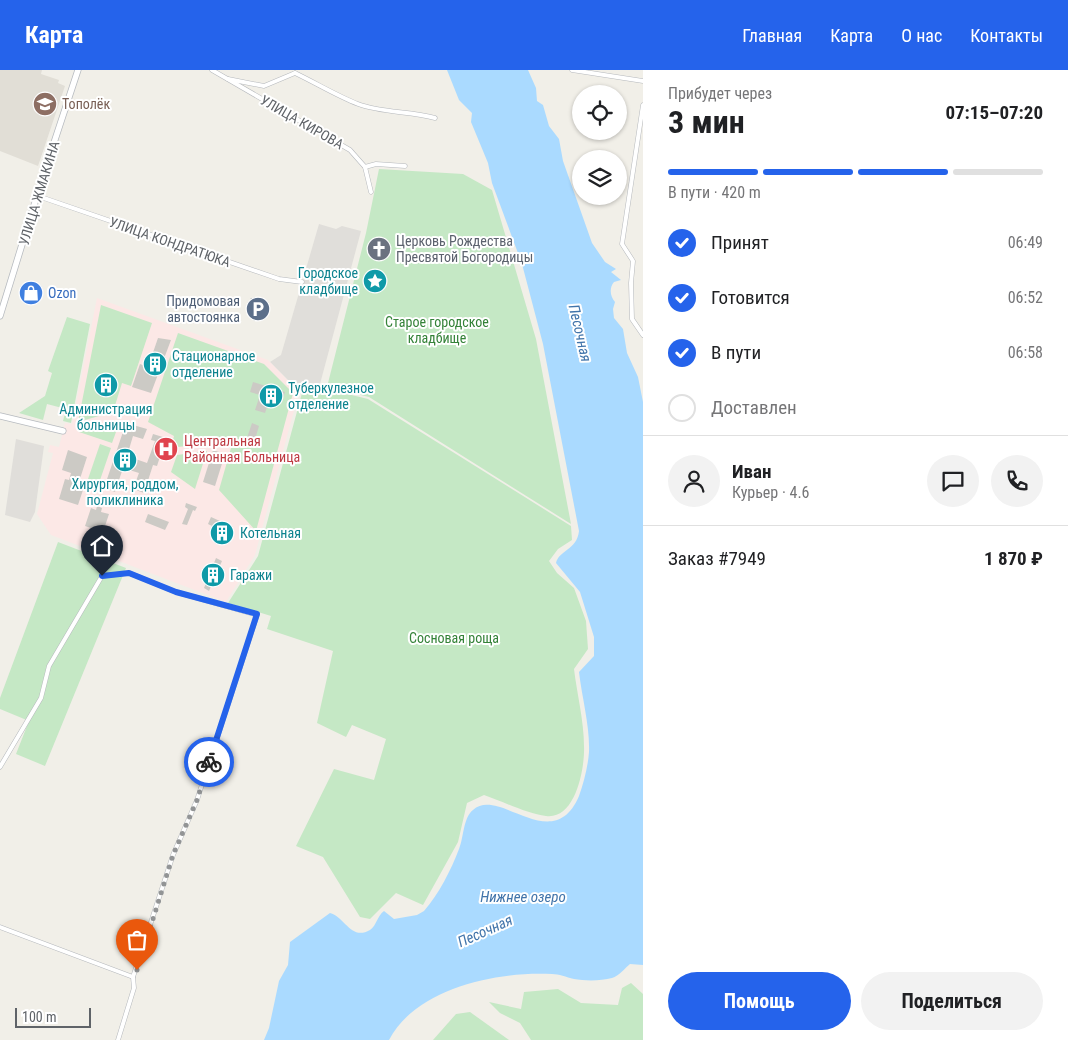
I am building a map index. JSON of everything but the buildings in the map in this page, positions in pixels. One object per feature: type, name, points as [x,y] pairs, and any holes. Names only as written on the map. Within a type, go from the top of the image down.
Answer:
[{"type":"street","name":"УЛИЦА ЖМАКИНА","points":[[0,316],[78,70]]},
{"type":"street","name":"УЛИЦА КИРОВА","points":[[212,70],[350,150],[365,167],[371,192]]},
{"type":"street","points":[[572,70],[643,81]]},
{"type":"street","points":[[226,79],[264,86],[296,71],[358,104],[379,109],[412,112],[435,118]]},
{"type":"street","points":[[643,105],[622,244],[633,261],[630,283],[632,319],[643,335]]},
{"type":"street","points":[[365,167],[376,164],[405,166]]},
{"type":"street","name":"УЛИЦА КОНДРАТЮКА","points":[[38,196],[279,279],[302,282]]},
{"type":"street","points":[[0,416],[63,431]]},
{"type":"street","points":[[0,767],[41,698],[49,666],[102,576],[129,573],[176,592],[257,614],[197,800],[173,855],[133,977],[134,988],[118,1040]]},
{"type":"street","points":[[0,927],[133,977]]},
{"type":"shaded area","name":"Тополёк","points":[[0,70],[42,70],[41,74],[59,80],[58,83],[65,86],[38,166],[0,151]]},
{"type":"shaded area","points":[[319,224],[336,229],[342,226],[361,231],[320,384],[303,387],[299,391],[270,362],[281,355]]},
{"type":"shaded area","name":"Центральная Районная Больница","points":[[97,298],[268,360],[299,392],[255,555],[226,602],[51,535],[37,514],[53,453],[48,452],[50,445],[59,447],[65,423],[72,424]]},
{"type":"shaded area","points":[[16,439],[44,446],[35,512],[30,522],[5,515]]},
{"type":"green space","name":"Старое городское кладбище","points":[[379,169],[463,174],[492,190],[536,339],[571,524],[369,397],[327,387],[366,233]]},
{"type":"green space","points":[[101,305],[152,323],[131,386],[122,383],[113,412],[78,422]]},
{"type":"green space","points":[[67,317],[90,324],[71,423],[63,421],[66,409],[47,404],[43,420],[19,413],[45,396],[52,373],[48,371]]},
{"type":"green space","points":[[178,333],[264,364],[293,393],[256,531],[219,490],[233,441],[178,447],[172,444],[174,436],[148,422]]},
{"type":"green space","name":"Сосновая роща","points":[[327,389],[368,399],[571,526],[572,540],[558,549],[549,561],[557,573],[574,588],[586,621],[588,649],[574,669],[584,737],[583,766],[577,790],[565,810],[556,815],[539,815],[484,795],[467,803],[458,842],[423,905],[396,893],[370,919],[360,917],[323,857],[296,846],[334,769],[374,780],[386,739],[352,725],[346,737],[317,723],[333,651],[267,629],[271,616],[228,603],[258,556],[302,393]]},
{"type":"green space","points":[[120,421],[112,443],[79,432]]},
{"type":"green space","points":[[100,444],[111,448],[98,486],[87,482]]},
{"type":"green space","points":[[207,451],[195,489],[171,472],[177,455]]},
{"type":"green space","points":[[58,542],[126,568],[45,766],[16,754],[29,721],[0,709],[0,698]]},
{"type":"green space","points":[[631,983],[643,994],[643,1040],[531,1040],[520,1023],[500,1013],[489,1002],[521,1009],[524,992],[558,989],[581,1003],[618,1005],[622,988]]},
{"type":"green space","points":[[470,1012],[509,1040],[433,1040],[456,1014]]},
{"type":"water","name":"Нижнее озеро","points":[[447,70],[528,70],[536,88],[537,101],[543,105],[549,126],[559,139],[563,161],[572,186],[572,205],[579,205],[592,243],[605,262],[616,269],[611,272],[621,280],[614,282],[611,289],[611,295],[615,302],[613,309],[614,318],[623,329],[627,353],[638,377],[643,402],[643,965],[630,964],[615,977],[603,980],[574,979],[555,974],[530,974],[483,980],[460,986],[438,995],[418,1007],[402,1022],[389,1040],[264,1040],[269,1028],[279,981],[288,965],[290,942],[330,913],[335,915],[353,931],[363,933],[374,926],[384,911],[394,919],[417,915],[424,911],[435,897],[448,873],[461,844],[465,823],[473,810],[484,805],[497,806],[541,821],[555,821],[568,813],[579,796],[587,768],[589,752],[588,732],[579,672],[594,656],[594,637],[580,592],[556,563],[561,555],[575,542],[579,531],[543,344],[522,264],[492,183],[488,163],[471,122],[472,113],[459,100]]},
{"type":"way so far","points":[[137,970],[173,855],[197,800],[209,762]]},
{"type":"place","name":"Тополёк","points":[[45,104]]},
{"type":"place","name":"Церковь Рождества Пресвятой Богородицы","points":[[379,249]]},
{"type":"place","name":"Городское кладбище","points":[[375,281]]},
{"type":"place","name":"Ozon","points":[[31,293]]},
{"type":"place","name":"Придомовая автостоянка","points":[[258,309]]},
{"type":"place","name":"Стационарное отделение","points":[[155,364]]},
{"type":"place","name":"Администрация больницы","points":[[106,385]]},
{"type":"place","name":"Туберкулезное отделение","points":[[271,396]]},
{"type":"place","name":"Центральная Районная Больница","points":[[166,449]]},
{"type":"place","name":"Хирургия, роддом, поликлиника","points":[[125,460]]},
{"type":"place","name":"Котельная","points":[[222,533]]},
{"type":"place","name":"Гаражи","points":[[213,575]]},
{"type":"route","points":[[102,576],[129,573],[176,592],[257,614],[209,762]]},
{"type":"water label","name":"Песочная","points":[[580,333]]},
{"type":"water label","name":"Песочная","points":[[485,931]]}]
